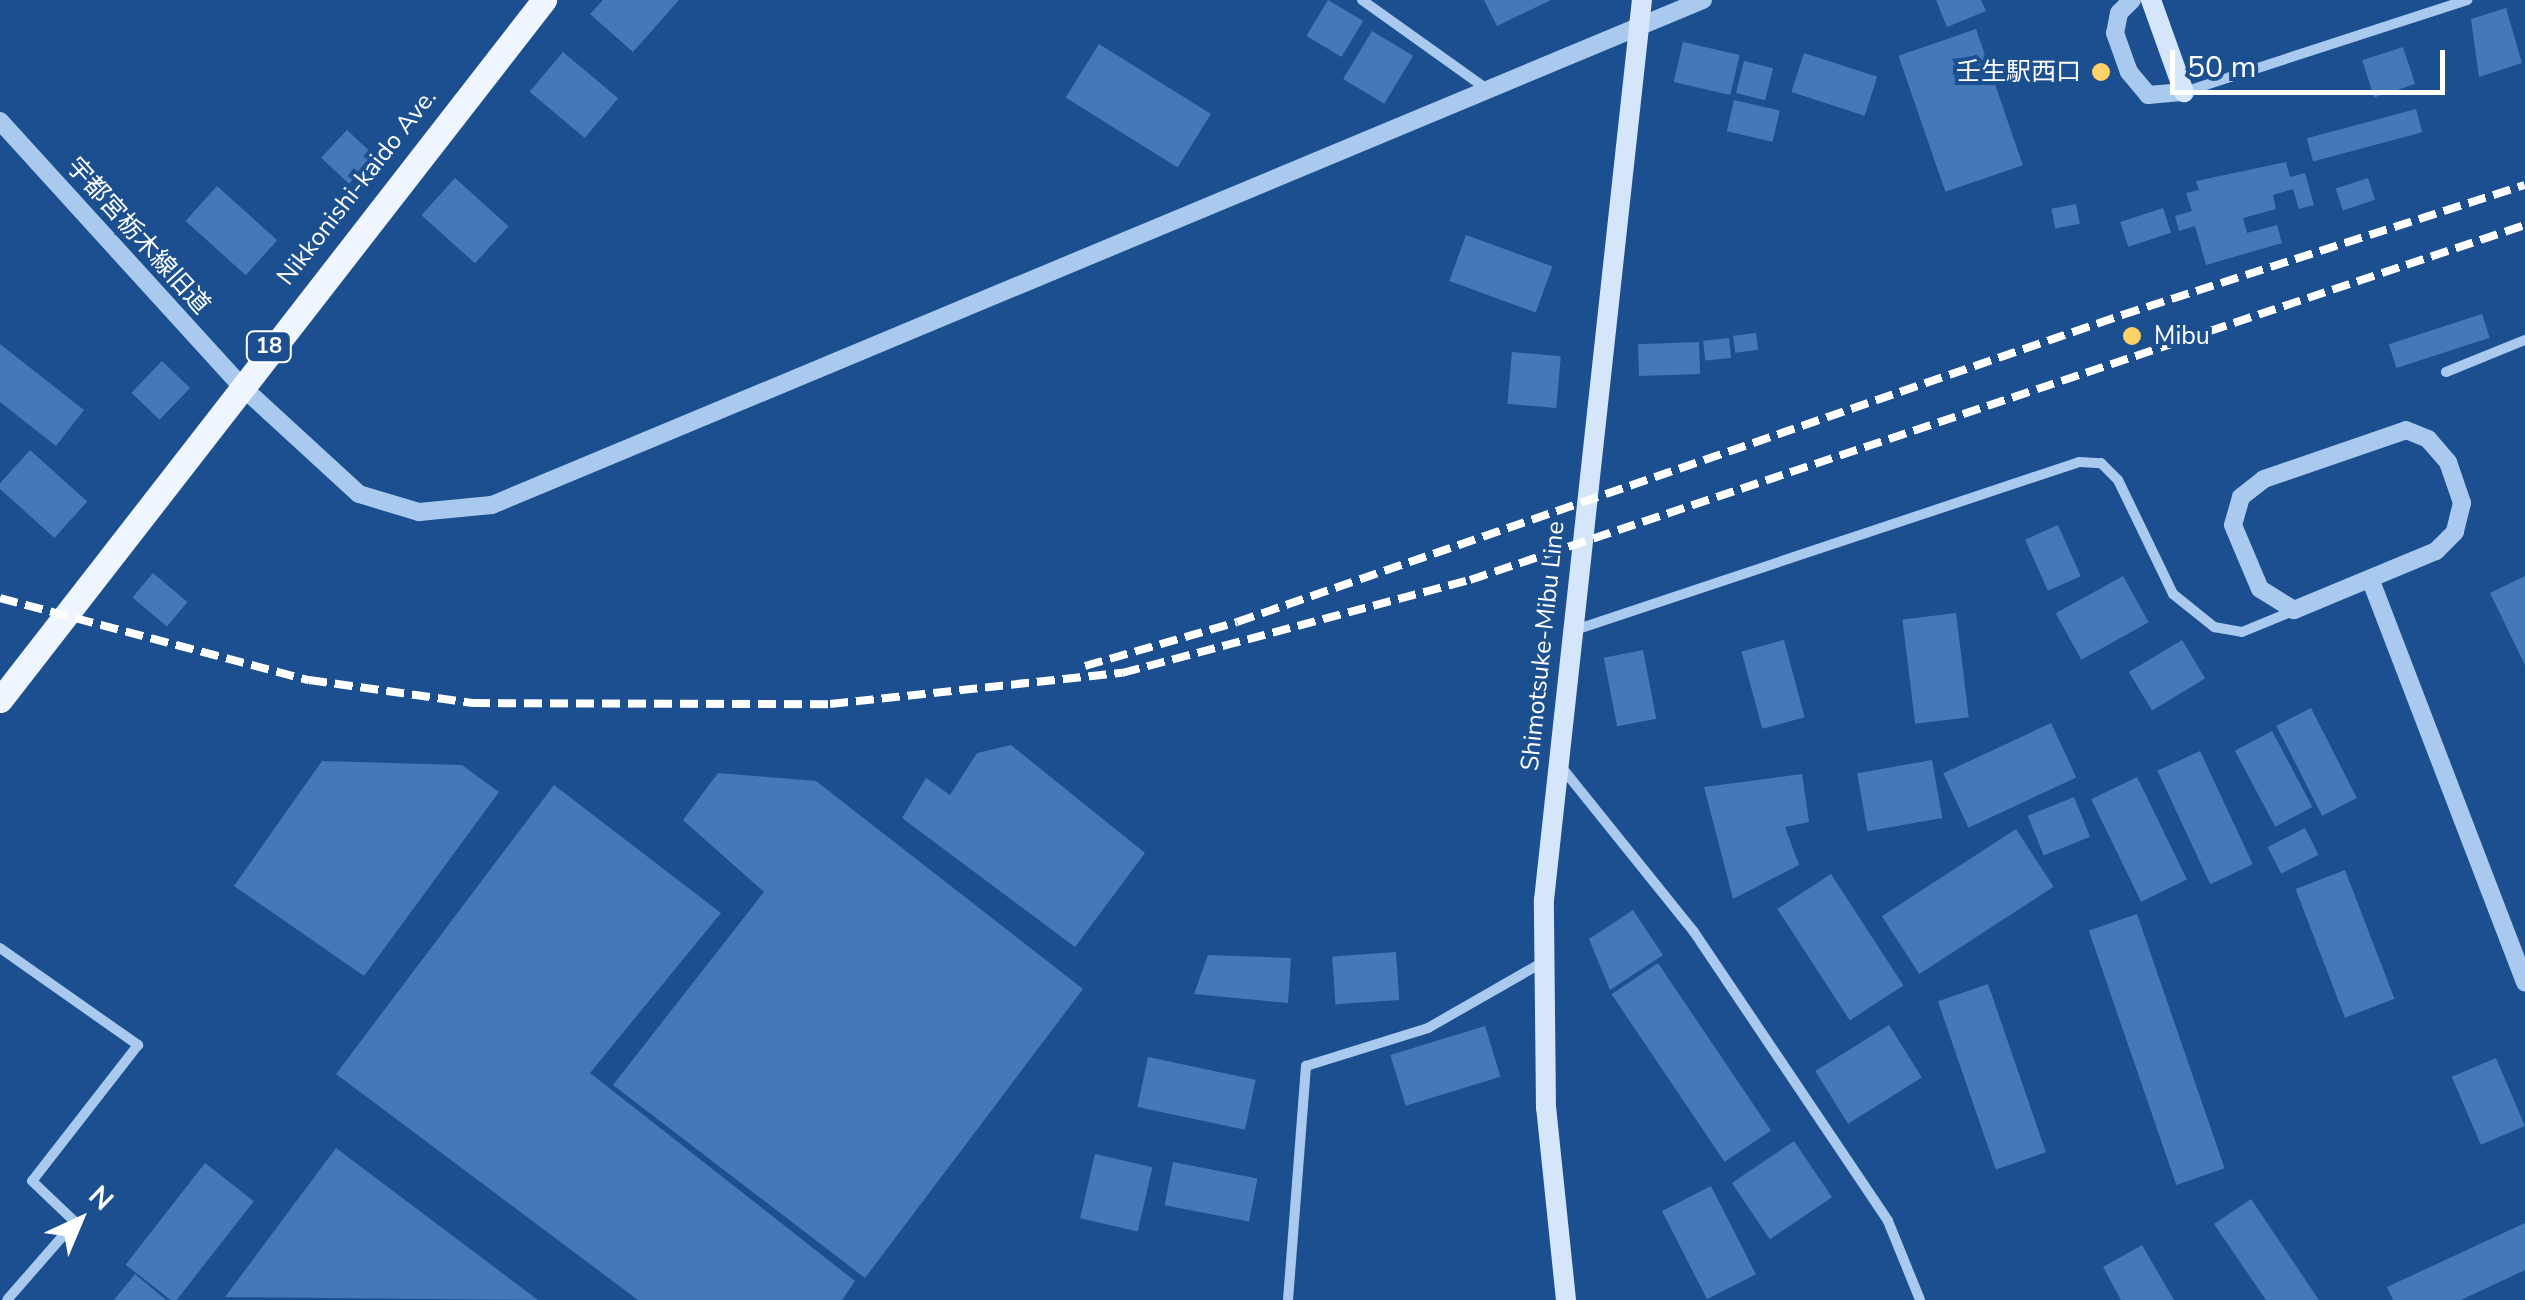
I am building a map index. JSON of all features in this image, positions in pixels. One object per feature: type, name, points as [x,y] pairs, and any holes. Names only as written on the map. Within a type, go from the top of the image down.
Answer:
[{"type":"main road","name":"Nikkonishi-kaido Ave.","points":[[0,700],[240,384],[544,0]]},
{"type":"main road","name":"Shimotsuke-Mibu Line","points":[[1566,1300],[1546,1108],[1545,961],[1556,761],[1642,0]]},
{"type":"main road","points":[[2152,0],[2184,92]]},
{"type":"street","points":[[1362,0],[1487,89]]},
{"type":"street","name":"宇都宮栃木線旧道","points":[[0,121],[240,384],[359,494],[419,512],[492,505],[1703,0]]},
{"type":"street","points":[[2132,0],[2118,12],[2115,33],[2129,72],[2148,96],[2184,92],[2466,0]]},
{"type":"street","points":[[2446,372],[2525,340]]},
{"type":"street","points":[[1570,632],[2079,462],[2101,463],[2118,480],[2173,594],[2214,627],[2242,632],[2436,551],[2455,532],[2462,503],[2448,462],[2428,439],[2406,430],[2264,480],[2241,497],[2234,524],[2243,556],[2260,589],[2294,610]]},
{"type":"street","points":[[2371,581],[2525,982]]},
{"type":"street","points":[[1556,761],[1694,932],[1888,1221],[1920,1300]]},
{"type":"street","points":[[0,948],[138,1045],[32,1181],[74,1222],[7,1300]]},
{"type":"street","points":[[1288,1300],[1306,1066],[1428,1028],[1545,961]]},
{"type":"building","points":[[603,0],[679,0],[633,52],[590,14]]},
{"type":"building","points":[[1328,0],[1363,21],[1342,57],[1306,36]]},
{"type":"building","points":[[1484,0],[1551,0],[1497,26]]},
{"type":"building","points":[[1936,0],[1981,0],[1986,11],[1947,27]]},
{"type":"building","points":[[2506,8],[2522,63],[2479,77],[2471,19]]},
{"type":"building","points":[[1976,29],[2023,165],[1945,192],[1898,56]]},
{"type":"building","points":[[1372,31],[1413,56],[1384,104],[1343,79]]},
{"type":"building","points":[[1683,42],[1740,55],[1730,95],[1674,82]]},
{"type":"building","points":[[1099,44],[1211,114],[1178,167],[1066,97]]},
{"type":"building","points":[[2403,47],[2415,84],[2374,97],[2362,60]]},
{"type":"building","points":[[563,52],[618,98],[585,138],[530,92]]},
{"type":"building","points":[[1804,53],[1877,77],[1865,116],[1791,92]]},
{"type":"building","points":[[1744,61],[1773,68],[1765,100],[1736,93]]},
{"type":"building","points":[[1734,100],[1780,111],[1773,142],[1727,131]]},
{"type":"building","points":[[2416,109],[2422,132],[2313,161],[2307,138]]},
{"type":"building","points":[[347,130],[375,156],[349,184],[321,158]]},
{"type":"building","points":[[2286,162],[2290,177],[2305,173],[2314,205],[2299,209],[2293,189],[2273,195],[2276,209],[2243,218],[2247,233],[2277,225],[2282,243],[2206,265],[2195,226],[2179,231],[2175,216],[2192,211],[2186,193],[2199,190],[2196,181]]},
{"type":"building","points":[[455,178],[509,226],[475,263],[422,215]]},
{"type":"building","points":[[2368,178],[2375,200],[2343,210],[2336,189]]},
{"type":"building","points":[[217,186],[277,240],[246,275],[186,221]]},
{"type":"building","points":[[2076,204],[2080,224],[2055,228],[2051,209]]},
{"type":"building","points":[[2163,208],[2171,233],[2128,247],[2120,222]]},
{"type":"building","points":[[1466,235],[1552,266],[1536,313],[1449,281]]},
{"type":"building","points":[[2482,314],[2490,338],[2397,368],[2389,344]]},
{"type":"building","points":[[1756,333],[1758,350],[1735,353],[1733,336]]},
{"type":"building","points":[[1729,338],[1731,358],[1705,361],[1703,341]]},
{"type":"building","points":[[1699,342],[1700,374],[1639,376],[1638,344]]},
{"type":"building","points":[[0,344],[84,410],[56,446],[0,402]]},
{"type":"building","points":[[1512,352],[1561,356],[1556,408],[1507,404]]},
{"type":"building","points":[[162,361],[190,388],[159,420],[131,393]]},
{"type":"building","points":[[30,450],[87,502],[54,538],[0,489],[0,483]]},
{"type":"building","points":[[2058,525],[2081,576],[2048,591],[2025,540]]},
{"type":"building","points":[[153,573],[187,602],[167,626],[132,598]]},
{"type":"building","points":[[2123,576],[2149,622],[2081,660],[2056,613]]},
{"type":"building","points":[[2525,576],[2525,665],[2490,593]]},
{"type":"building","points":[[1956,613],[1969,717],[1915,724],[1902,620]]},
{"type":"building","points":[[1784,640],[1805,717],[1762,729],[1741,651]]},
{"type":"building","points":[[2182,640],[2205,679],[2152,711],[2129,672]]},
{"type":"building","points":[[1643,650],[1656,719],[1617,726],[1604,658]]},
{"type":"building","points":[[2311,708],[2357,798],[2322,816],[2276,726]]},
{"type":"building","points":[[2051,723],[2076,777],[1969,828],[1943,773]]},
{"type":"building","points":[[2272,731],[2312,807],[2275,827],[2235,751]]},
{"type":"building","points":[[1011,745],[1145,853],[1075,947],[902,818],[926,778],[950,795],[977,753]]},
{"type":"building","points":[[2200,751],[2253,864],[2210,884],[2157,771]]},
{"type":"building","points":[[1932,760],[1942,818],[1867,831],[1857,773]]},
{"type":"building","points":[[322,761],[462,765],[499,792],[364,976],[234,886]]},
{"type":"building","points":[[718,773],[816,781],[1083,989],[865,1278],[613,1085],[764,892],[683,820]]},
{"type":"building","points":[[1802,774],[1809,822],[1785,827],[1799,865],[1733,899],[1704,787]]},
{"type":"building","points":[[2137,777],[2187,879],[2141,902],[2091,799]]},
{"type":"building","points":[[554,785],[721,913],[590,1073],[855,1281],[842,1300],[638,1300],[336,1074]]},
{"type":"building","points":[[2074,797],[2090,837],[2044,856],[2028,816]]},
{"type":"building","points":[[2305,828],[2319,855],[2281,874],[2268,847]]},
{"type":"building","points":[[2016,829],[2054,887],[1919,974],[1882,916]]},
{"type":"building","points":[[2345,870],[2394,999],[2345,1018],[2296,889]]},
{"type":"building","points":[[1831,874],[1903,986],[1850,1020],[1777,909]]},
{"type":"building","points":[[1633,910],[1663,955],[1610,990],[1589,939]]},
{"type":"building","points":[[2137,914],[2225,1168],[2176,1185],[2089,931]]},
{"type":"building","points":[[1396,952],[1399,1000],[1336,1004],[1332,956]]},
{"type":"building","points":[[1208,955],[1291,958],[1288,1003],[1194,994]]},
{"type":"building","points":[[1658,963],[1771,1130],[1725,1162],[1612,994]]},
{"type":"building","points":[[1988,984],[2046,1152],[1996,1170],[1938,1001]]},
{"type":"building","points":[[1889,1025],[1922,1078],[1848,1124],[1815,1071]]},
{"type":"building","points":[[1485,1026],[1500,1077],[1406,1106],[1390,1055]]},
{"type":"building","points":[[1148,1057],[1256,1080],[1245,1130],[1137,1107]]},
{"type":"building","points":[[2496,1058],[2525,1126],[2481,1145],[2452,1077]]},
{"type":"building","points":[[1794,1141],[1832,1197],[1770,1239],[1732,1183]]},
{"type":"building","points":[[336,1148],[538,1300],[225,1297]]},
{"type":"building","points":[[1095,1154],[1152,1167],[1138,1232],[1080,1218]]},
{"type":"building","points":[[1173,1162],[1257,1178],[1249,1222],[1165,1205]]},
{"type":"building","points":[[205,1163],[254,1201],[177,1300],[171,1300],[126,1265]]},
{"type":"building","points":[[1711,1186],[1756,1274],[1707,1299],[1662,1211]]},
{"type":"building","points":[[2251,1199],[2319,1300],[2266,1300],[2214,1224]]},
{"type":"building","points":[[2525,1223],[2525,1270],[2461,1300],[2393,1300],[2387,1287]]},
{"type":"building","points":[[2142,1245],[2174,1300],[2121,1300],[2103,1267]]},
{"type":"building","points":[[135,1274],[166,1300],[114,1300]]},
{"type":"railway","points":[[1085,666],[1237,622],[2122,315],[2525,185]]},
{"type":"railway","points":[[0,598],[309,680],[472,703],[830,704],[1122,673],[1470,580],[2525,225]]},
{"type":"place","name":"壬生駅西口","points":[[2101,72]]},
{"type":"place","name":"Mibu","points":[[2132,336]]}]
